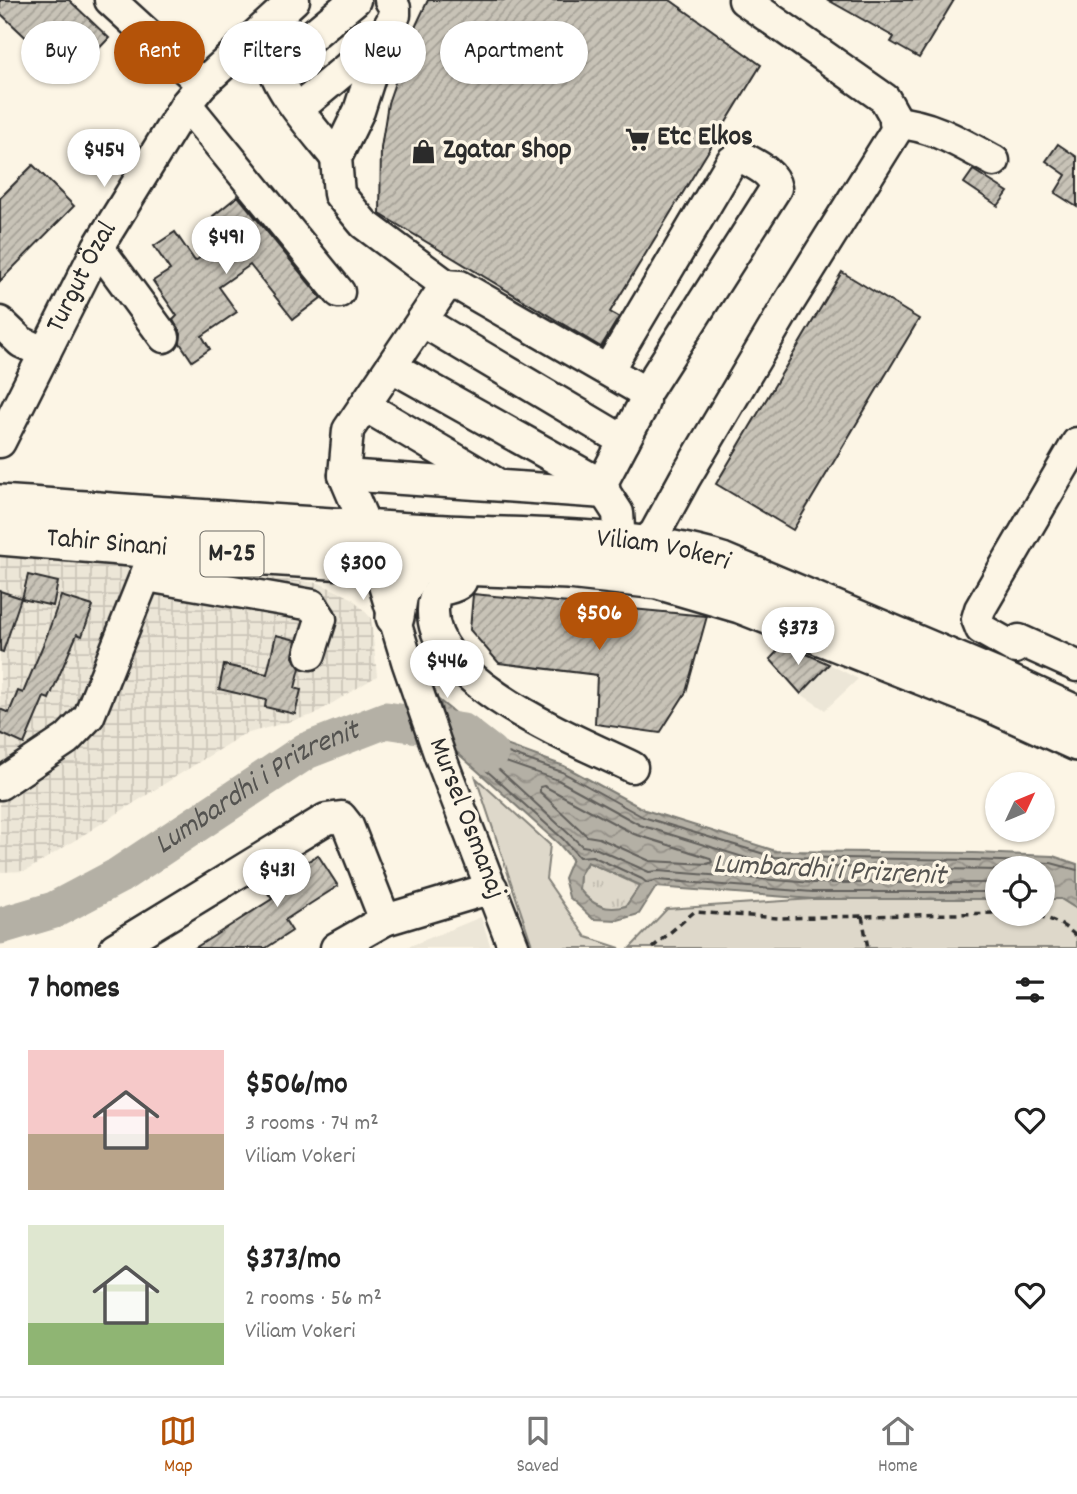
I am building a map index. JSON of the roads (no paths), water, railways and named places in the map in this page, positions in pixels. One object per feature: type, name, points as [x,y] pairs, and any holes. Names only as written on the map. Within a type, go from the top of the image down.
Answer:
[{"type":"main road","name":"Tahir Sinani","points":[[0,504],[367,529],[464,568]]},
{"type":"main road","name":"Tahir Sinani","points":[[0,536],[151,563],[378,563],[422,549]]},
{"type":"main road","name":"Viliam Vokeri","points":[[422,549],[631,543],[688,551],[722,562],[999,678],[1077,715]]},
{"type":"main road","points":[[395,617],[399,593],[422,549]]},
{"type":"main road","name":"Viliam Vokeri","points":[[464,568],[594,572],[658,580],[715,595],[992,704],[1077,742]]},
{"type":"street","points":[[110,0],[194,94],[339,292]]},
{"type":"street","name":"Turgut Özal","points":[[0,442],[98,247],[194,94],[294,0]]},
{"type":"street","points":[[355,0],[274,67],[277,77],[298,109],[335,158],[339,194],[364,224],[446,285],[460,286],[636,386],[644,395]]},
{"type":"street","points":[[390,0],[395,8],[392,21]]},
{"type":"street","points":[[392,367],[604,489],[631,543],[655,533],[781,316],[897,129],[885,99],[744,0]]},
{"type":"street","points":[[298,109],[340,74]]},
{"type":"street","points":[[335,158],[359,111],[368,84]]},
{"type":"street","points":[[895,122],[919,124],[994,161]]},
{"type":"street","points":[[604,489],[604,477],[642,407],[644,395],[776,188],[775,181],[768,173],[740,156],[732,160],[608,370]]},
{"type":"street","points":[[98,247],[164,337]]},
{"type":"street","points":[[446,285],[348,430],[344,475],[604,489]]},
{"type":"street","points":[[422,321],[624,440]]},
{"type":"street","points":[[0,322],[21,342],[45,353]]},
{"type":"street","points":[[365,406],[500,485]]},
{"type":"street","points":[[1077,443],[980,609],[977,619],[981,629],[1077,666]]},
{"type":"street","name":"Mursel Osmanaj","points":[[344,475],[367,529],[407,661],[440,756],[514,948]]},
{"type":"street","points":[[0,785],[67,739],[89,716],[151,563],[312,605],[321,619],[310,654]]},
{"type":"street","points":[[464,568],[459,584],[443,588],[434,597],[432,611],[437,636],[454,660],[483,686],[528,718],[632,767]]},
{"type":"street","points":[[115,948],[326,819],[341,817],[348,826],[385,919]]},
{"type":"street","points":[[336,948],[385,919],[492,888]]},
{"type":"water","points":[[440,701],[484,737],[564,766],[645,810],[776,851],[1053,856],[985,856],[985,899],[813,899],[656,887],[639,914],[618,920],[593,919],[569,897],[564,878],[572,859],[559,844],[452,748]],"holes":[[[587,862],[640,885],[626,906],[600,906],[579,889],[580,874]]]},
{"type":"water","points":[[1055,857],[1077,864],[1077,909],[1061,899],[1055,899]]},
{"type":"waterway","name":"Lumbardhi i Prizrenit","points":[[0,926],[54,910],[118,876],[306,751],[386,720],[463,732],[490,753]]},
{"type":"place","name":"Etc Elkos","points":[[637,139]]},
{"type":"place","name":"Zgatar Shop","points":[[423,152]]}]
